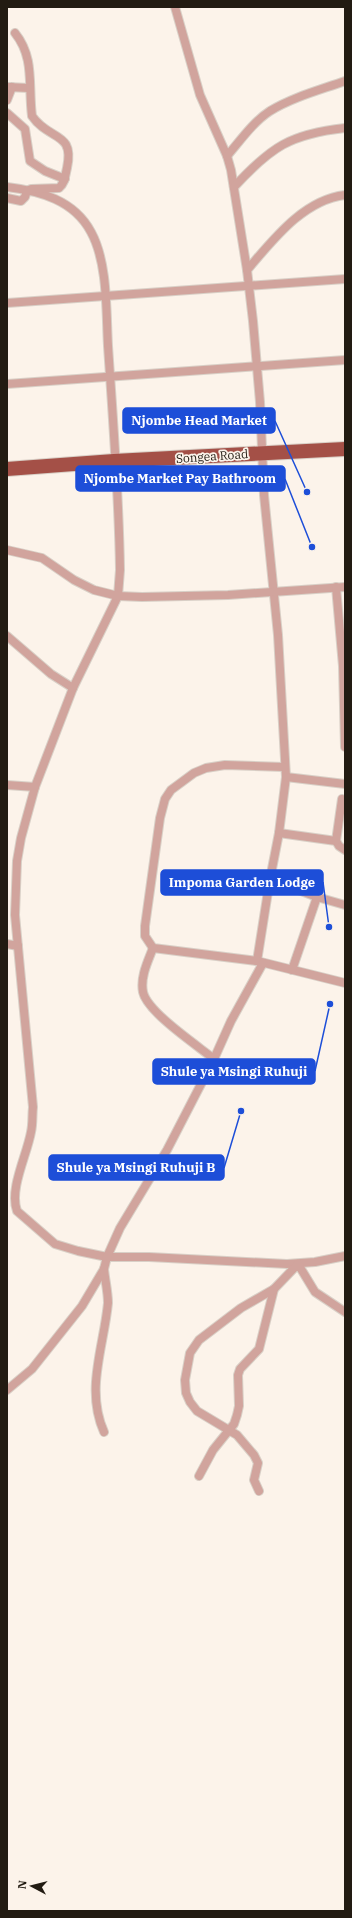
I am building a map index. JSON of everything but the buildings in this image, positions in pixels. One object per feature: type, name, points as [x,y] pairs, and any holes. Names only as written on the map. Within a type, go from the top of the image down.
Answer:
[{"type":"highway","name":"Songea Road","points":[[7,469],[114,461],[345,449]]},
{"type":"street","points":[[7,1390],[32,1369],[76,1316],[104,1269],[107,1257],[120,1228],[167,1150],[214,1059],[260,962],[270,879],[279,833],[286,778],[284,767],[274,592],[264,495],[257,366],[247,270],[234,187],[227,156],[200,95],[175,7]]},
{"type":"street","points":[[14,33],[22,42],[28,56],[32,116],[37,122],[64,142],[69,148],[69,159],[65,179],[62,185],[55,189],[36,188],[27,191]]},
{"type":"street","points":[[227,156],[248,131],[269,112],[288,102],[345,81]]},
{"type":"street","points":[[7,100],[10,87],[29,88]]},
{"type":"street","points":[[7,113],[25,129],[30,161],[45,171],[65,179]]},
{"type":"street","points":[[234,187],[256,164],[284,142],[311,133],[345,128]]},
{"type":"street","points":[[7,187],[56,198],[74,210],[83,220],[92,232],[97,247],[105,297],[114,461],[120,533],[118,596],[73,688],[35,787],[21,838],[17,861],[15,915],[33,1107],[32,1130],[15,1192],[14,1203],[17,1211],[56,1244],[78,1252],[107,1257],[149,1257],[268,1264],[298,1264],[345,1256]]},
{"type":"street","points":[[7,198],[21,200],[25,197],[27,191]]},
{"type":"street","points":[[247,270],[272,240],[294,221],[318,203],[334,196],[345,195]]},
{"type":"street","points":[[7,303],[345,279]]},
{"type":"street","points":[[7,384],[345,360]]},
{"type":"street","points":[[7,550],[42,558],[74,580],[94,590],[118,596],[171,597],[345,587]]},
{"type":"street","points":[[336,587],[344,666],[345,747]]},
{"type":"street","points":[[7,636],[51,674],[73,688]]},
{"type":"street","points":[[284,767],[225,765],[206,768],[194,773],[170,790],[165,799],[160,818],[145,926],[145,936],[153,948],[260,962],[345,984]]},
{"type":"street","points":[[286,778],[315,779],[345,784]]},
{"type":"street","points":[[7,785],[35,787]]},
{"type":"street","points":[[342,798],[336,841],[339,846],[345,850]]},
{"type":"street","points":[[279,833],[336,841]]},
{"type":"street","points":[[270,879],[317,898],[345,905]]},
{"type":"street","points":[[292,970],[317,898]]},
{"type":"street","points":[[7,944],[18,946]]},
{"type":"street","points":[[153,948],[143,979],[143,992],[147,1002],[182,1034],[214,1059]]},
{"type":"street","points":[[259,1491],[254,1480],[257,1459],[245,1442],[230,1429],[207,1418],[190,1402],[186,1394],[185,1380],[190,1353],[199,1340],[241,1308],[274,1289],[298,1264]]},
{"type":"street","points":[[298,1264],[315,1292],[345,1312]]},
{"type":"street","points":[[104,1269],[108,1302],[98,1366],[95,1404],[98,1418],[104,1432]]},
{"type":"street","points":[[199,1476],[213,1450],[234,1424],[239,1406],[238,1375],[240,1369],[260,1349],[274,1289]]},
{"type":"place","name":"Njombe Head Market","points":[[307,492]]},
{"type":"place","name":"Njombe Market Pay Bathroom","points":[[312,547]]},
{"type":"place","name":"Impoma Garden Lodge","points":[[329,927]]},
{"type":"place","name":"Shule ya Msingi Ruhuji","points":[[330,1004]]},
{"type":"place","name":"Shule ya Msingi Ruhuji B","points":[[241,1111]]}]
